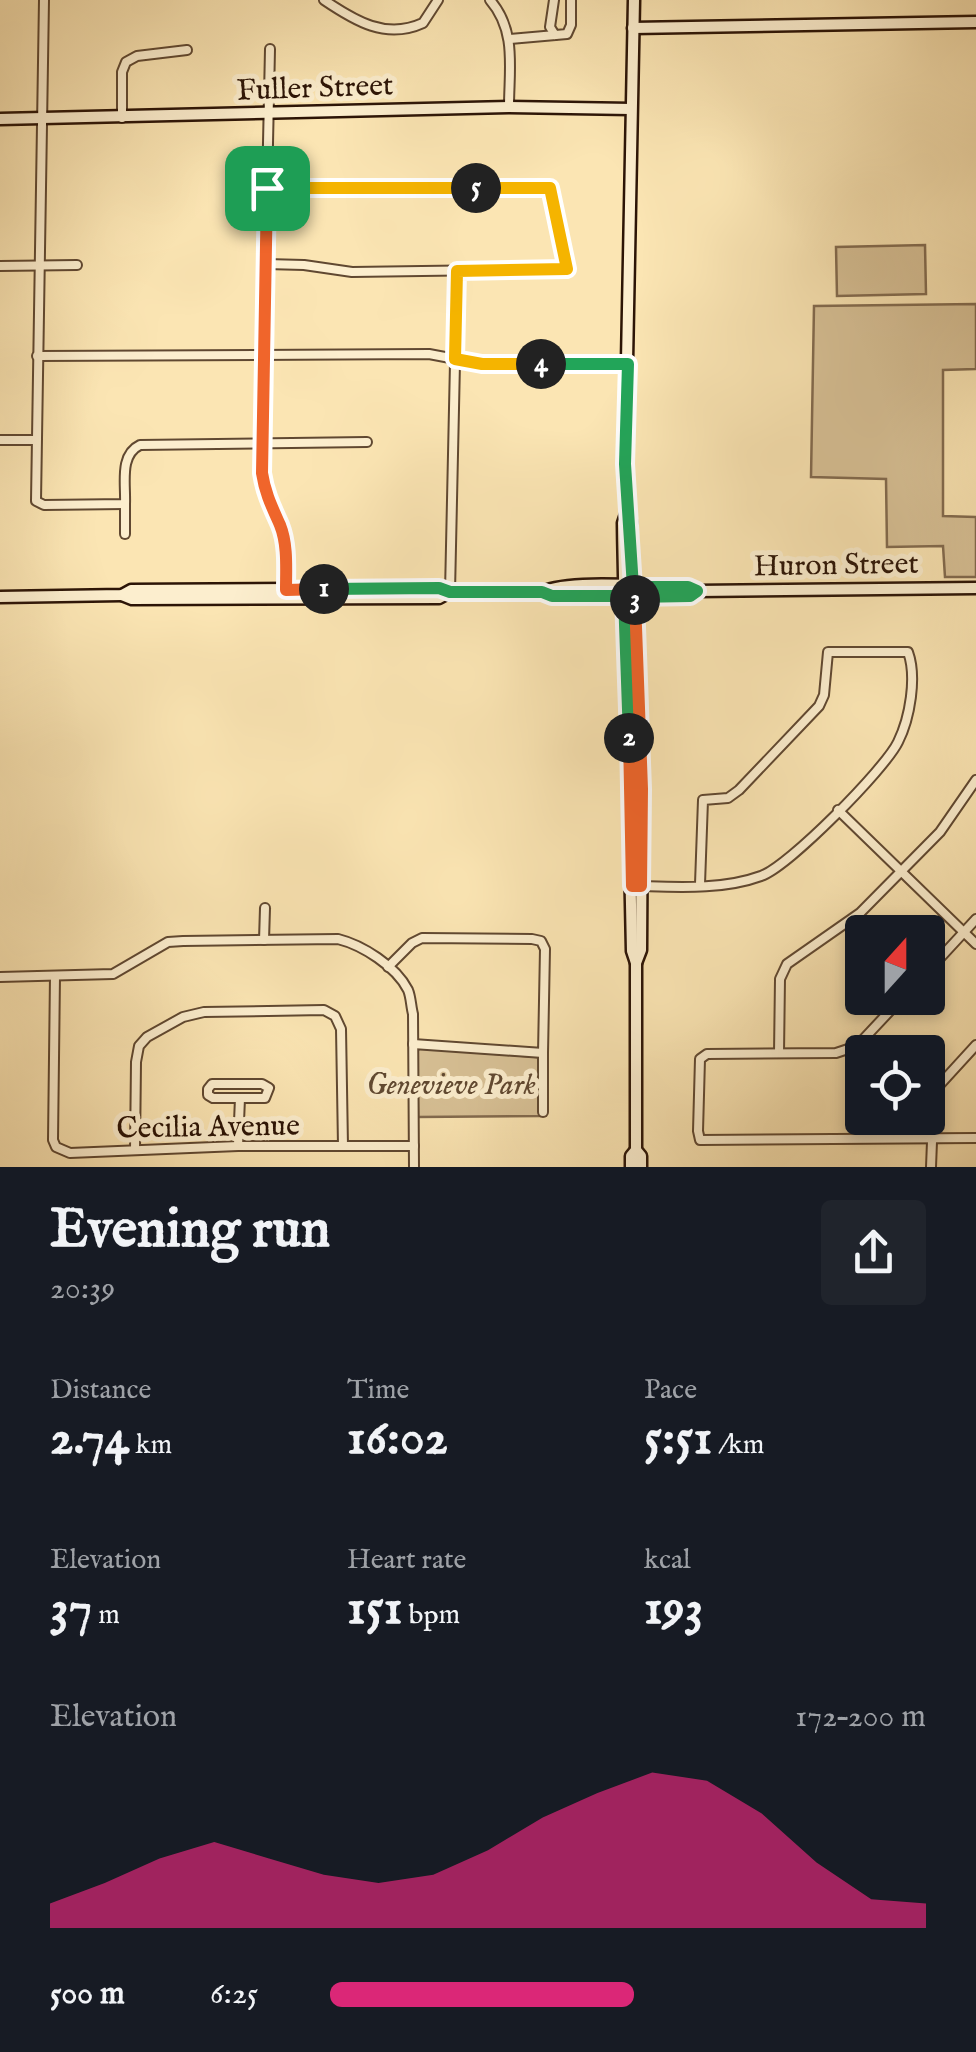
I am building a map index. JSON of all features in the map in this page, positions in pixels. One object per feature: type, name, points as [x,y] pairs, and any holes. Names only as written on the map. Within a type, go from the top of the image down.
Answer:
[{"type":"main road","points":[[631,1167],[631,1156],[636,1150],[636,963],[641,950],[636,886],[642,789],[625,464],[634,0]]},
{"type":"main road","points":[[633,28],[976,22]]},
{"type":"main road","name":"Fuller Street","points":[[0,120],[510,107],[631,109]]},
{"type":"main road","name":"Huron Street","points":[[0,597],[122,595],[131,590],[286,594],[439,588],[450,592],[542,592],[552,587],[690,596],[697,591],[976,588]]},
{"type":"main road","points":[[636,1150],[641,1156],[641,1167]]},
{"type":"street","points":[[44,0],[36,500],[44,505],[126,504]]},
{"type":"street","points":[[324,0],[350,17],[394,32],[423,23],[438,0]]},
{"type":"street","points":[[490,0],[501,13],[510,39],[510,107]]},
{"type":"street","points":[[554,0],[550,27],[554,36]]},
{"type":"street","points":[[510,39],[565,34],[571,29],[572,0]]},
{"type":"street","points":[[270,49],[262,473],[265,494],[280,525],[284,544],[286,594]]},
{"type":"street","points":[[122,118],[122,72],[126,62],[138,56],[187,50]]},
{"type":"street","points":[[266,264],[352,272],[567,269],[550,188],[267,188]]},
{"type":"street","points":[[0,266],[77,265]]},
{"type":"street","points":[[450,592],[457,271]]},
{"type":"street","points":[[36,356],[429,354],[482,364],[628,364]]},
{"type":"street","points":[[0,440],[35,440]]},
{"type":"street","points":[[125,534],[126,458],[140,444],[367,442]]},
{"type":"street","points":[[636,886],[722,886],[764,876],[790,859],[898,744],[909,700],[908,652],[828,652],[824,695],[819,706],[739,790],[728,798],[702,800],[700,884]]},
{"type":"street","points":[[779,1052],[780,979],[786,964],[860,913],[946,824],[976,780]]},
{"type":"street","points":[[838,810],[976,944]]},
{"type":"street","points":[[264,940],[265,908]]},
{"type":"street","points":[[945,953],[976,920]]},
{"type":"street","points":[[388,967],[422,938],[541,941],[545,949],[544,1112]]},
{"type":"street","points":[[0,977],[113,974],[168,942],[338,939],[356,944],[388,967],[408,990],[413,1014],[414,1167]]},
{"type":"street","name":"Cecilia Avenue","points":[[56,976],[56,1148],[70,1153],[238,1146],[414,1146]]},
{"type":"street","points":[[135,1149],[136,1062],[139,1046],[147,1037],[183,1017],[204,1012],[324,1010],[335,1016],[341,1029],[342,1146]]},
{"type":"street","points":[[886,1015],[857,1046],[836,1054],[708,1054],[700,1059],[700,1140],[976,1138]]},
{"type":"street","points":[[414,1044],[544,1054]]},
{"type":"street","points":[[932,1167],[934,1091],[976,1046]]},
{"type":"street","points":[[212,1084],[262,1084],[269,1088],[265,1098],[240,1098],[213,1098],[208,1095],[208,1088],[212,1084]]},
{"type":"street","points":[[238,1146],[240,1098]]},
{"type":"green space","points":[[925,245],[926,294],[837,296],[836,247]]},
{"type":"green space","points":[[976,304],[976,369],[943,370],[943,516],[976,517],[976,577],[945,577],[943,546],[887,547],[886,479],[811,477],[814,306]]},
{"type":"green space","name":"Genevieve Park","points":[[420,1048],[537,1057],[541,1060],[540,1116],[418,1117]]},
{"type":"route","points":[[267,188],[550,188],[567,269],[457,271],[455,359],[482,364],[628,364],[625,464],[633,587],[688,587],[697,591],[690,596],[634,597],[642,789],[641,886],[632,886],[624,596],[450,592],[439,588],[286,590],[284,544],[280,525],[265,494],[262,473],[267,188]]}]
